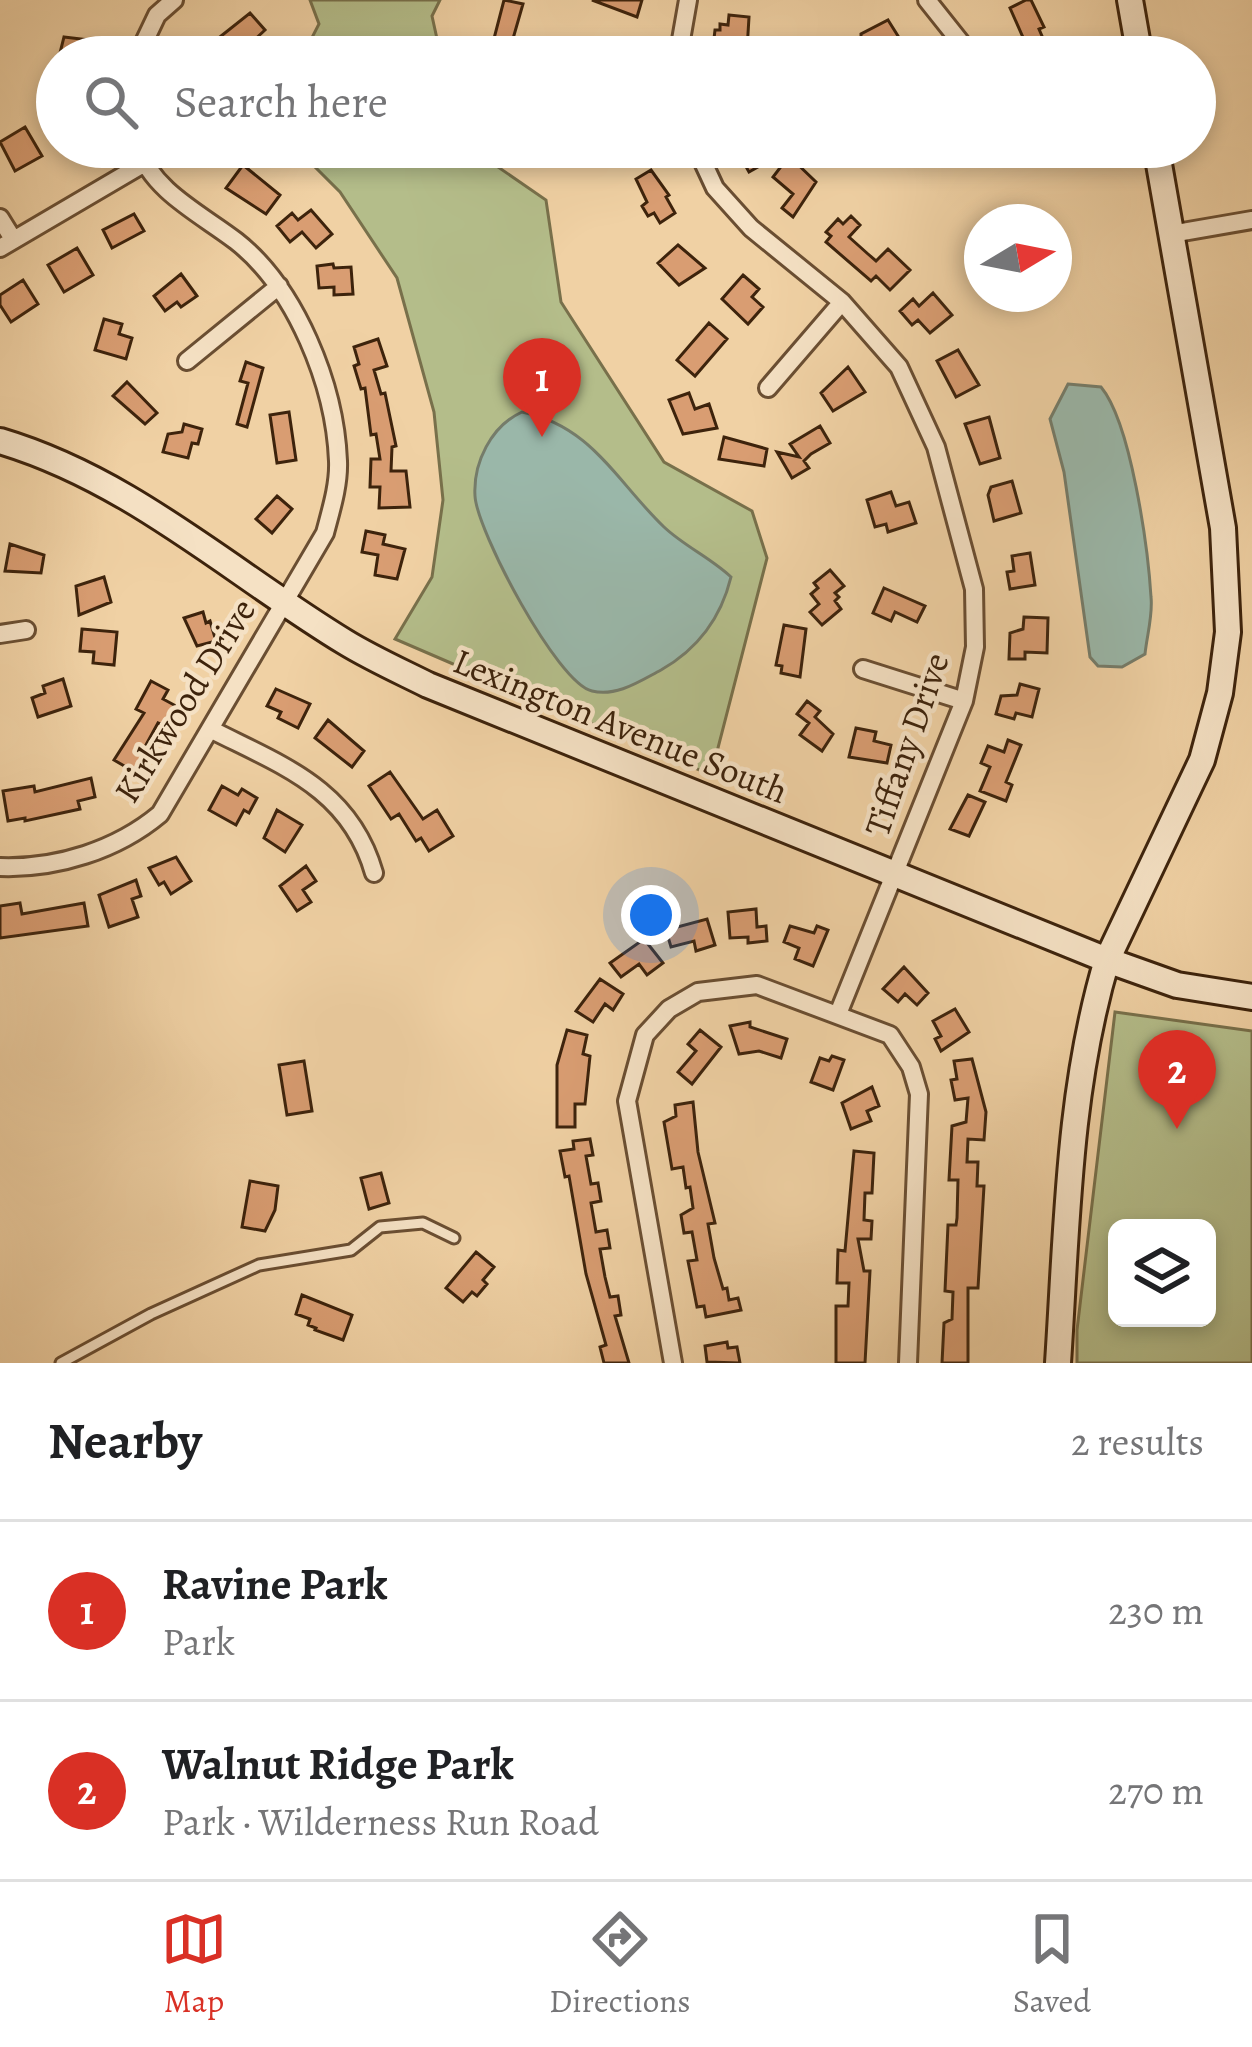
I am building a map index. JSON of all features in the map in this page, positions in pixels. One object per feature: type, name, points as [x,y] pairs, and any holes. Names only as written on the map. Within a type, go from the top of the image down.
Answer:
[{"type":"street","points":[[147,36],[157,15],[174,0]]},
{"type":"street","points":[[682,36],[688,0]]},
{"type":"street","points":[[927,0],[955,36]]},
{"type":"street","points":[[1130,0],[1136,36]]},
{"type":"street","points":[[0,218],[6,243],[121,168]]},
{"type":"street","name":"Kirkwood Drive","points":[[0,867],[99,852],[133,837],[160,814],[325,533],[339,463],[333,419],[313,354],[279,286],[240,244],[173,196],[151,168]]},
{"type":"street","name":"Tiffany Drive","points":[[706,168],[716,188],[751,228],[842,302],[899,367],[936,447],[974,589],[975,647],[964,701],[838,1014]]},
{"type":"street","points":[[1058,1363],[1075,1103],[1107,960],[1202,760],[1220,693],[1228,632],[1223,528],[1160,168]]},
{"type":"street","points":[[1171,235],[1252,220]]},
{"type":"street","points":[[187,362],[279,286]]},
{"type":"street","points":[[768,388],[842,302]]},
{"type":"street","name":"Lexington Avenue South","points":[[0,441],[38,452],[107,484],[347,644],[428,685],[1107,960],[1177,985],[1252,997]]},
{"type":"street","points":[[0,634],[26,629]]},
{"type":"street","points":[[863,670],[964,701]]},
{"type":"street","points":[[212,730],[306,778],[339,805],[368,850],[374,873]]},
{"type":"street","points":[[673,1363],[627,1101],[645,1035],[669,1009],[698,992],[757,985],[890,1035],[911,1066],[919,1094],[908,1363]]},
{"type":"lane","points":[[61,1363],[151,1314],[259,1265],[351,1250],[380,1227],[423,1223],[454,1238]]},
{"type":"green space","points":[[310,0],[440,0],[432,16],[436,36],[313,36],[319,24]]},
{"type":"green space","points":[[316,168],[500,168],[546,200],[561,302],[664,462],[752,511],[767,558],[711,775],[395,639],[432,577],[443,500],[434,412],[397,278],[340,192]]},
{"type":"green space","points":[[1115,1012],[1252,1031],[1252,1363],[1077,1363]]},
{"type":"shaded area","points":[[1068,384],[1101,387],[1121,428],[1136,487],[1151,611],[1145,654],[1122,667],[1098,666],[1090,657],[1064,472],[1050,419]]},
{"type":"shaded area","points":[[522,412],[567,429],[585,442],[664,527],[731,577],[721,606],[697,642],[674,662],[628,687],[592,691],[577,682],[540,635],[489,540],[475,496],[481,459],[501,426]]},
{"type":"building","points":[[504,0],[523,4],[514,36],[495,36]]},
{"type":"building","points":[[592,0],[642,0],[637,17]]},
{"type":"building","points":[[1031,0],[1044,27],[1039,29],[1042,36],[1022,36],[1010,8]]},
{"type":"building","points":[[250,13],[265,30],[259,36],[221,36]]},
{"type":"building","points":[[729,15],[749,17],[748,36],[714,36],[720,24],[728,25]]},
{"type":"building","points":[[888,20],[898,36],[861,36]]},
{"type":"building","points":[[25,127],[36,146],[36,159],[15,171],[0,142]]},
{"type":"building","points":[[241,168],[247,168],[280,195],[266,214],[226,188]]},
{"type":"building","points":[[780,168],[801,168],[816,182],[793,217],[782,208],[793,194],[773,177]]},
{"type":"building","points":[[651,170],[675,213],[660,223],[642,206],[647,202],[636,179]]},
{"type":"building","points":[[311,210],[332,234],[316,248],[302,232],[290,242],[277,226],[292,213],[298,220]]},
{"type":"building","points":[[134,214],[144,231],[112,248],[103,230]]},
{"type":"building","points":[[851,216],[860,225],[849,237],[876,261],[888,249],[910,270],[890,290],[876,276],[871,281],[826,242],[831,236],[826,232],[838,219],[843,224]]},
{"type":"building","points":[[678,245],[705,268],[679,285],[658,263]]},
{"type":"building","points":[[77,248],[93,275],[64,292],[48,265]]},
{"type":"building","points":[[333,264],[334,268],[351,267],[353,294],[334,295],[334,287],[319,288],[317,266]]},
{"type":"building","points":[[181,274],[197,296],[165,311],[154,296]]},
{"type":"building","points":[[743,275],[759,289],[752,297],[763,307],[748,324],[722,299]]},
{"type":"building","points":[[23,280],[38,304],[11,322],[0,305],[0,295]]},
{"type":"building","points":[[933,293],[952,315],[930,333],[918,320],[912,325],[900,311],[913,299],[919,306]]},
{"type":"building","points":[[104,319],[122,324],[119,334],[132,338],[126,359],[95,350]]},
{"type":"building","points":[[709,323],[727,339],[695,376],[677,360]]},
{"type":"building","points":[[378,339],[387,366],[374,370],[381,394],[385,393],[396,446],[392,447],[391,471],[406,471],[410,507],[379,508],[380,487],[370,487],[371,459],[380,459],[376,434],[371,435],[365,388],[361,389],[354,366],[359,364],[354,347]]},
{"type":"building","points":[[958,350],[979,385],[956,397],[937,361]]},
{"type":"building","points":[[246,362],[263,368],[247,427],[237,424],[248,383],[240,381]]},
{"type":"building","points":[[848,367],[865,392],[833,411],[821,393]]},
{"type":"building","points":[[127,382],[157,413],[145,424],[113,396]]},
{"type":"building","points":[[689,393],[695,409],[709,404],[717,428],[683,434],[669,400]]},
{"type":"building","points":[[289,412],[296,460],[277,463],[270,415]]},
{"type":"building","points":[[989,417],[1000,458],[980,464],[965,424]]},
{"type":"building","points":[[184,424],[202,429],[188,458],[163,452],[168,434],[182,432]]},
{"type":"building","points":[[820,426],[830,443],[811,454],[804,461],[809,468],[792,478],[777,452],[799,457],[790,444]]},
{"type":"building","points":[[724,437],[767,449],[764,466],[719,459]]},
{"type":"building","points":[[1012,481],[1021,513],[994,521],[988,495],[991,487]]},
{"type":"building","points":[[891,492],[896,506],[909,502],[916,523],[888,532],[886,524],[875,527],[867,500]]},
{"type":"building","points":[[277,496],[292,509],[272,533],[256,519]]},
{"type":"building","points":[[366,531],[385,535],[383,544],[405,549],[397,579],[375,575],[378,555],[362,552]]},
{"type":"building","points":[[10,544],[44,555],[41,573],[5,571]]},
{"type":"building","points":[[1030,553],[1035,585],[1010,589],[1007,572],[1014,571],[1012,556]]},
{"type":"building","points":[[830,570],[844,586],[835,593],[841,609],[822,625],[810,612],[819,604],[811,594],[818,588],[814,583]]},
{"type":"building","points":[[104,577],[111,602],[79,615],[76,586]]},
{"type":"building","points":[[884,588],[925,606],[917,622],[895,612],[891,621],[873,613]]},
{"type":"building","points":[[203,612],[216,641],[197,646],[184,618]]},
{"type":"building","points":[[1024,617],[1048,618],[1047,653],[1025,652],[1025,659],[1009,659],[1010,633],[1023,629]]},
{"type":"building","points":[[784,625],[806,629],[800,677],[781,673],[782,666],[776,665]]},
{"type":"building","points":[[82,629],[117,632],[114,665],[93,663],[94,652],[80,651]]},
{"type":"building","points":[[63,679],[71,706],[38,717],[32,698],[45,693],[43,686]]},
{"type":"building","points":[[151,681],[168,690],[163,699],[176,706],[165,726],[158,723],[142,752],[148,755],[138,774],[114,760],[144,713],[136,709]]},
{"type":"building","points":[[1020,684],[1039,689],[1032,717],[996,714],[1001,696],[1017,695]]},
{"type":"building","points":[[276,689],[310,704],[298,728],[267,706]]},
{"type":"building","points":[[807,701],[820,711],[815,717],[833,734],[822,751],[800,735],[809,723],[797,714]]},
{"type":"building","points":[[328,720],[364,751],[352,767],[315,738]]},
{"type":"building","points":[[856,728],[876,732],[874,741],[891,745],[887,763],[849,757]]},
{"type":"building","points":[[1008,740],[1021,745],[1006,782],[1012,785],[1006,801],[980,791],[990,767],[981,763],[988,746],[1004,752]]},
{"type":"building","points":[[390,772],[423,819],[437,810],[453,836],[429,851],[421,838],[416,841],[399,814],[391,819],[369,786]]},
{"type":"building","points":[[91,778],[95,797],[78,801],[80,809],[8,821],[3,791],[34,786],[35,792]]},
{"type":"building","points":[[222,786],[238,795],[242,789],[257,798],[236,825],[209,810]]},
{"type":"building","points":[[968,795],[985,802],[969,836],[950,829]]},
{"type":"building","points":[[277,810],[302,825],[285,852],[264,838]]},
{"type":"building","points":[[176,857],[191,881],[171,894],[149,868]]},
{"type":"building","points":[[306,866],[316,881],[303,890],[311,902],[297,911],[280,886]]},
{"type":"building","points":[[136,880],[141,896],[132,899],[138,917],[109,927],[99,895]]},
{"type":"building","points":[[20,903],[22,914],[84,903],[88,926],[0,938],[0,906]]},
{"type":"building","points":[[756,909],[757,927],[766,926],[767,941],[730,938],[728,912]]},
{"type":"building","points":[[707,919],[715,945],[696,951],[694,941],[671,947],[666,930]]},
{"type":"building","points":[[790,926],[814,933],[817,926],[828,930],[813,966],[795,959],[799,948],[784,942]]},
{"type":"building","points":[[644,939],[663,963],[647,975],[639,964],[621,977],[610,963]]},
{"type":"building","points":[[904,967],[928,993],[917,1005],[905,994],[898,1002],[883,989]]},
{"type":"building","points":[[600,979],[623,994],[613,1010],[605,1004],[593,1022],[576,1011]]},
{"type":"building","points":[[955,1009],[969,1032],[941,1051],[935,1039],[941,1036],[933,1021]]},
{"type":"building","points":[[750,1022],[750,1027],[787,1039],[781,1058],[759,1051],[739,1054],[730,1026]]},
{"type":"building","points":[[567,1030],[587,1035],[583,1054],[590,1056],[585,1104],[575,1104],[575,1127],[557,1127],[557,1065]]},
{"type":"building","points":[[700,1030],[721,1047],[692,1084],[678,1072],[696,1051],[688,1044]]},
{"type":"building","points":[[832,1056],[844,1060],[833,1090],[811,1082],[820,1058],[829,1061]]},
{"type":"building","points":[[972,1059],[986,1112],[984,1140],[968,1139],[967,1162],[978,1162],[977,1186],[984,1186],[978,1288],[968,1288],[968,1363],[942,1363],[944,1323],[952,1319],[953,1292],[945,1291],[948,1225],[956,1225],[957,1218],[958,1180],[949,1180],[952,1126],[966,1122],[968,1098],[955,1100],[951,1080],[957,1079],[954,1061]]},
{"type":"building","points":[[304,1061],[312,1111],[287,1115],[279,1065]]},
{"type":"building","points":[[872,1087],[879,1106],[867,1111],[871,1121],[851,1129],[842,1103]]},
{"type":"building","points":[[693,1102],[698,1152],[715,1223],[708,1224],[714,1258],[723,1289],[727,1288],[729,1300],[738,1298],[741,1310],[706,1317],[704,1306],[697,1307],[688,1261],[697,1260],[692,1232],[684,1233],[681,1215],[693,1208],[690,1187],[686,1188],[683,1167],[672,1169],[664,1122],[676,1116],[675,1105]]},
{"type":"building","points":[[590,1139],[593,1155],[586,1156],[591,1184],[598,1183],[601,1201],[591,1203],[596,1232],[607,1230],[610,1248],[600,1249],[610,1297],[618,1296],[621,1315],[615,1316],[629,1363],[604,1363],[600,1347],[606,1345],[560,1151],[574,1149],[573,1141]]},
{"type":"building","points":[[854,1151],[874,1153],[872,1193],[865,1193],[864,1220],[872,1221],[871,1239],[858,1239],[864,1271],[870,1271],[865,1363],[836,1363],[836,1306],[848,1306],[849,1283],[837,1283],[838,1250],[845,1251]]},
{"type":"building","points":[[381,1173],[389,1203],[369,1209],[361,1178]]},
{"type":"building","points":[[250,1181],[278,1186],[275,1210],[265,1231],[242,1227]]},
{"type":"building","points":[[476,1252],[494,1267],[477,1296],[472,1292],[463,1302],[446,1288]]},
{"type":"building","points":[[302,1295],[352,1315],[343,1340],[315,1330],[308,1325],[310,1319],[296,1314]]},
{"type":"building","points":[[727,1342],[728,1348],[737,1347],[740,1363],[707,1362],[705,1346]]},
{"type":"place","name":"Ravine Park","points":[[542,437]]},
{"type":"place","name":"Walnut Ridge Park","points":[[1177,1129]]}]
